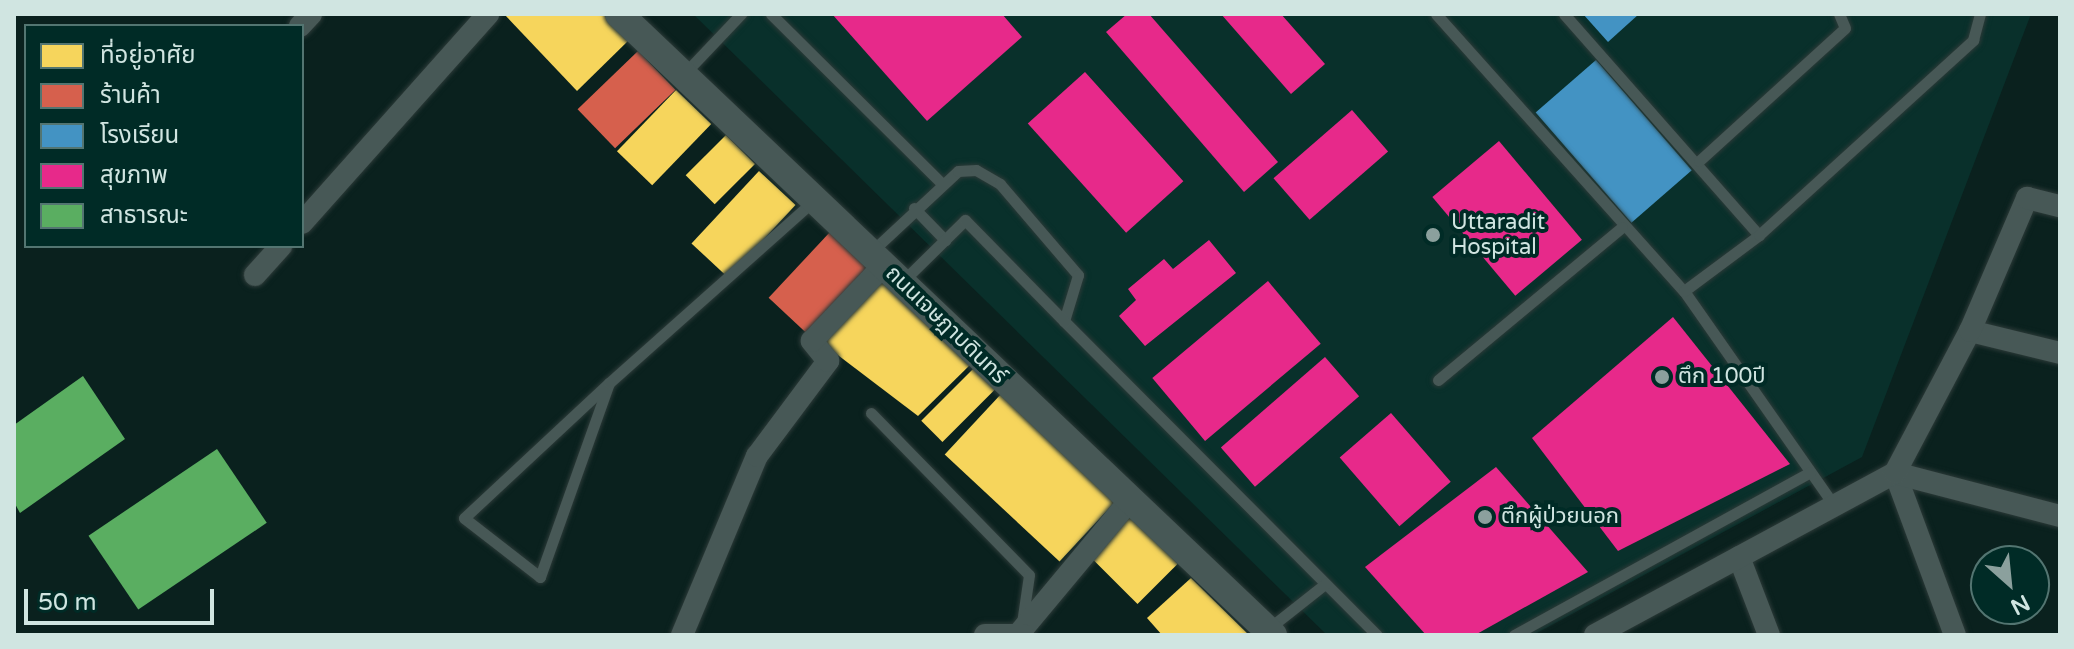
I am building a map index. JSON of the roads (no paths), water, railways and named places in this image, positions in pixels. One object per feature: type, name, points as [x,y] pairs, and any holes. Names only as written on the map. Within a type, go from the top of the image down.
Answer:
[{"type":"street","points":[[304,221],[488,14]]},
{"type":"street","name":"ถนนเจษฎาบดินทร์","points":[[619,14],[1270,632]]},
{"type":"street","points":[[1595,635],[1895,473],[1970,331],[2027,198],[2060,206]]},
{"type":"street","points":[[255,275],[279,248]]},
{"type":"street","points":[[682,635],[757,456],[828,361],[812,341],[885,267]]},
{"type":"street","points":[[1970,331],[2060,353]]},
{"type":"street","points":[[1895,473],[2060,516]]},
{"type":"street","points":[[1895,473],[1955,635]]},
{"type":"street","points":[[985,635],[1022,633],[1130,500]]},
{"type":"street","points":[[1739,557],[1769,635]]},
{"type":"lane","points":[[682,76],[741,14]]},
{"type":"lane","points":[[771,14],[940,182]]},
{"type":"lane","points":[[1436,14],[1622,227],[1684,291],[1834,505]]},
{"type":"lane","points":[[1564,14],[1699,161],[1759,235]]},
{"type":"lane","points":[[1699,161],[1845,28],[1839,14]]},
{"type":"lane","points":[[1684,291],[1759,235],[1973,40],[1980,14]]},
{"type":"lane","points":[[885,267],[914,208],[940,182],[976,170],[1000,184],[1067,256],[1078,275],[1064,321]]},
{"type":"lane","points":[[609,383],[540,577],[464,518],[609,383],[814,200]]},
{"type":"lane","points":[[914,208],[945,240]]},
{"type":"lane","points":[[885,267],[945,240],[965,220],[1377,635]]},
{"type":"lane","points":[[1438,380],[1622,227]]},
{"type":"lane","points":[[871,413],[1029,575],[1022,633]]},
{"type":"lane","points":[[1514,635],[1810,472]]},
{"type":"lane","points":[[1270,632],[1325,584]]},
{"type":"place","name":"Uttaradit Hospital","points":[[1433,235]]},
{"type":"place","name":"ตึก 100ปี","points":[[1662,377]]},
{"type":"place","name":"ตึกผู้ป่วยนอก","points":[[1485,517]]}]
